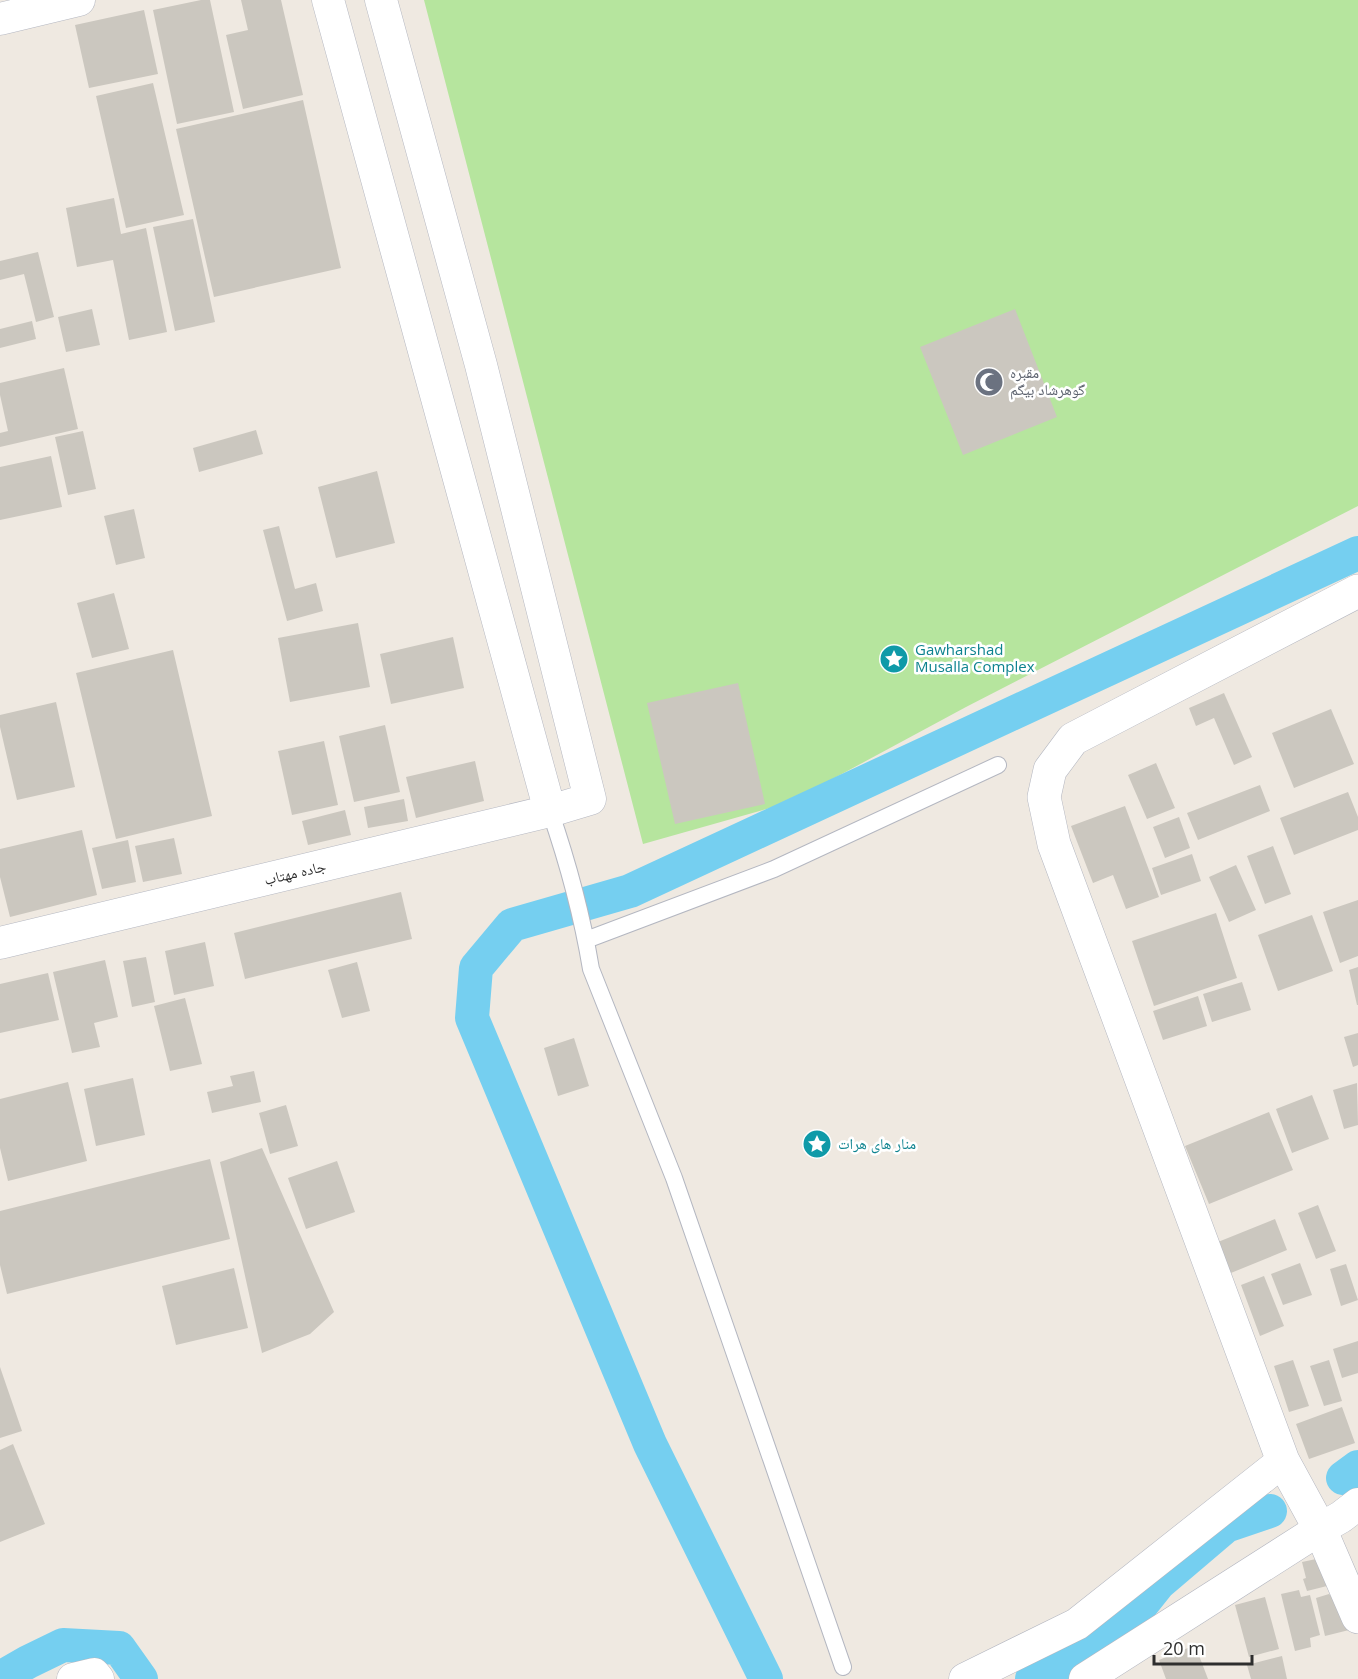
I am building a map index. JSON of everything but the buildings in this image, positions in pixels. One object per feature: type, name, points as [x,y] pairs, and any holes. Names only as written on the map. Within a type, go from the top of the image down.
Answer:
[{"type":"main road","points":[[1358,591],[1073,739],[1050,770],[1044,797],[1054,844],[1283,1461],[1320,1529],[1358,1617]]},
{"type":"street","points":[[0,20],[79,0]]},
{"type":"street","points":[[328,0],[550,811]]},
{"type":"street","name":"جاده مهتاب","points":[[0,944],[550,811],[590,799],[481,365],[381,0]]},
{"type":"street","points":[[965,1679],[1077,1624],[1283,1461]]},
{"type":"street","points":[[1085,1679],[1358,1504]]},
{"type":"street","points":[[74,1679],[94,1674],[99,1679]]},
{"type":"lane","points":[[586,940],[774,869],[998,765]]},
{"type":"lane","points":[[550,811],[574,886],[591,969],[674,1178],[843,1666]]},
{"type":"green space","points":[[424,0],[1358,0],[1358,506],[966,707],[788,803],[643,844]]},
{"type":"waterway","points":[[766,1679],[650,1444],[472,1018],[476,968],[512,925],[630,891],[1358,553]]},
{"type":"waterway","points":[[1343,1478],[1358,1467]]},
{"type":"waterway","points":[[1032,1679],[1120,1632],[1159,1583],[1226,1526],[1270,1511]]},
{"type":"waterway","points":[[0,1678],[63,1645],[119,1648],[141,1679]]},
{"type":"place","name":"مقبره گوهرشاد بیگم","points":[[989,382]]},
{"type":"place","name":"Gawharshad Musalla Complex","points":[[894,659]]},
{"type":"place","name":"منار های هرات","points":[[817,1144]]}]
